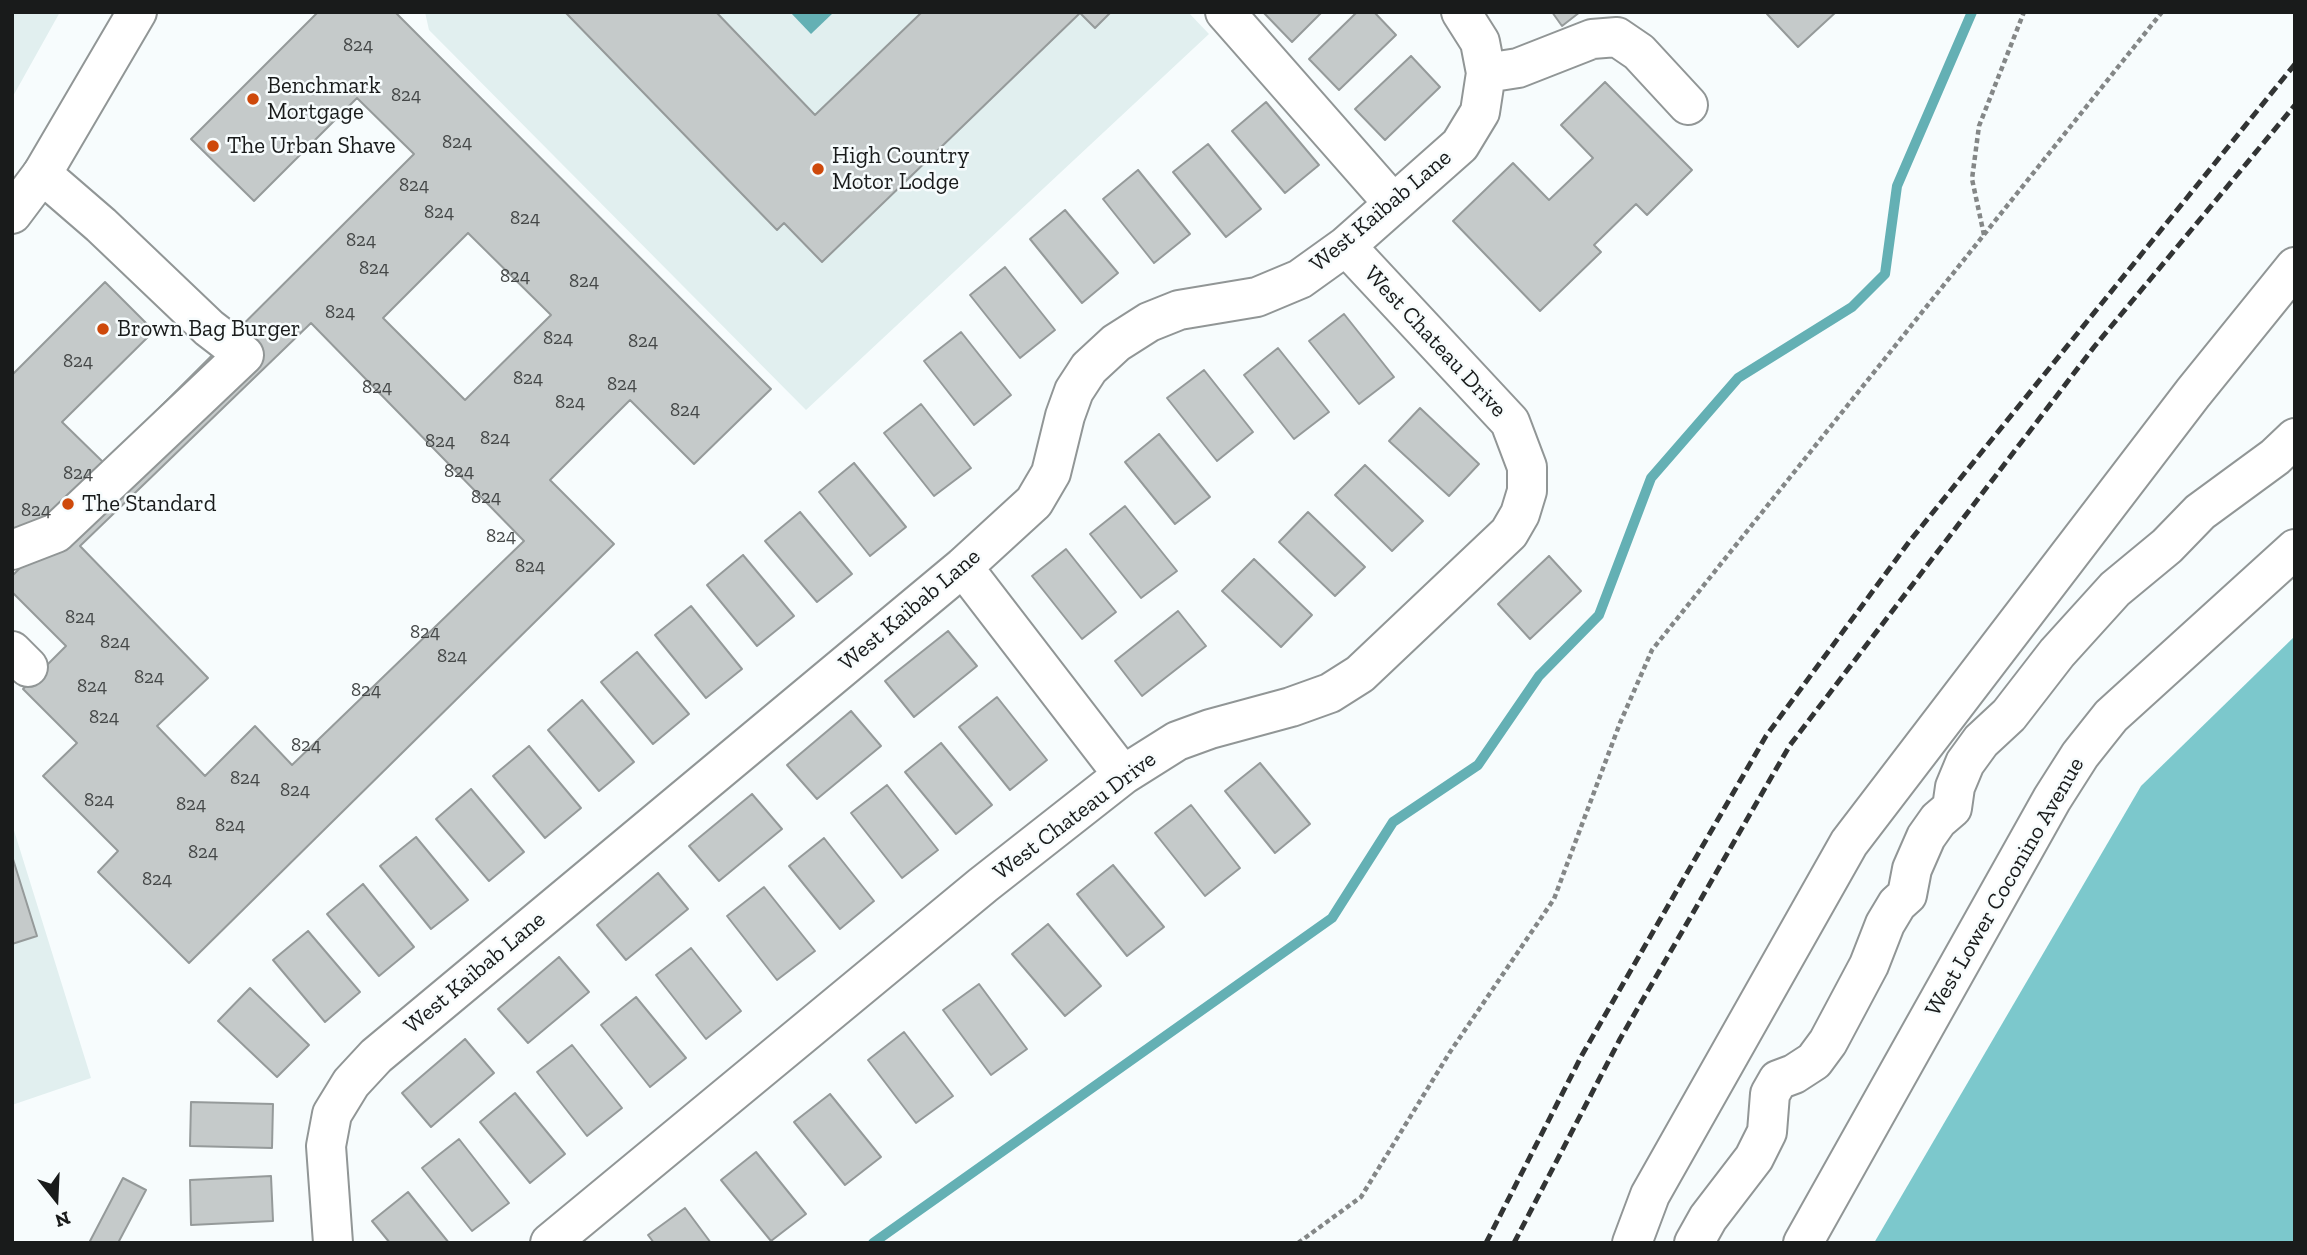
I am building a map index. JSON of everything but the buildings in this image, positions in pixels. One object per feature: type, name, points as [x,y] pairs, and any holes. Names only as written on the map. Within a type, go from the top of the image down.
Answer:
[{"type":"street","points":[[12,214],[42,174],[137,12]]},
{"type":"street","points":[[1225,12],[1393,203]]},
{"type":"street","name":"West Kaibab Lane","points":[[333,1243],[326,1146],[332,1114],[359,1074],[376,1056],[521,934],[963,567],[1034,502],[1052,473],[1065,416],[1074,391],[1089,368],[1116,343],[1149,322],[1179,310],[1258,297],[1300,279],[1346,246],[1460,145],[1480,113],[1486,73],[1480,42],[1461,12]]},
{"type":"street","points":[[1486,73],[1518,68],[1592,39],[1618,37],[1639,51],[1688,105]]},
{"type":"street","points":[[12,550],[56,533],[253,362],[209,328],[101,225],[42,174]]},
{"type":"street","name":"West Chateau Drive","points":[[550,1243],[983,885],[1123,775],[1177,741],[1330,693],[1360,674],[1509,533],[1520,514],[1527,491],[1527,467],[1510,422],[1346,246]]},
{"type":"street","points":[[1632,1243],[1650,1195],[1849,843],[2193,393],[2295,267]]},
{"type":"street","points":[[1694,1243],[1708,1218],[1754,1157],[1767,1132],[1770,1094],[1778,1080],[1794,1074],[1814,1061],[1828,1041],[1869,965],[1885,924],[1897,904],[1907,895],[1912,869],[1926,837],[1938,820],[1952,808],[1955,787],[1965,763],[1981,741],[2009,715],[2057,653],[2115,589],[2167,546],[2200,512],[2275,457],[2295,438]]},
{"type":"street","name":"West Lower Coconino Avenue","points":[[1803,1243],[2052,799],[2080,755],[2111,716],[2295,548]]},
{"type":"street","points":[[963,567],[1123,775]]},
{"type":"path","points":[[1984,236],[1972,180],[1979,126],[2024,12]]},
{"type":"path","points":[[1300,1243],[1361,1196],[1450,1052],[1554,899],[1620,723],[1651,650],[2162,12]]},
{"type":"shaded area","points":[[12,12],[60,12],[12,98]]},
{"type":"shaded area","points":[[425,12],[1188,12],[1209,34],[806,410],[429,30]]},
{"type":"shaded area","points":[[790,12],[834,12],[811,34]]},
{"type":"shaded area","points":[[2295,636],[2295,1243],[1874,1243],[2141,786]]},
{"type":"shaded area","points":[[12,824],[91,1078],[12,1105]]},
{"type":"waterway","points":[[873,1243],[1332,918],[1393,822],[1478,765],[1539,676],[1599,615],[1651,478],[1738,378],[1852,307],[1885,274],[1897,186],[1972,12]]},
{"type":"railway","points":[[1486,1243],[1582,1055],[1766,736],[1909,542],[2295,64]]},
{"type":"railway","points":[[1514,1243],[1620,1039],[1790,745],[2094,347],[2295,105]]},
{"type":"place","name":"Benchmark Mortgage","points":[[253,99]]},
{"type":"place","name":"The Urban Shave","points":[[213,146]]},
{"type":"place","name":"High Country Motor Lodge","points":[[818,169]]},
{"type":"place","name":"Brown Bag Burger","points":[[103,329]]},
{"type":"place","name":"The Standard","points":[[68,504]]}]
